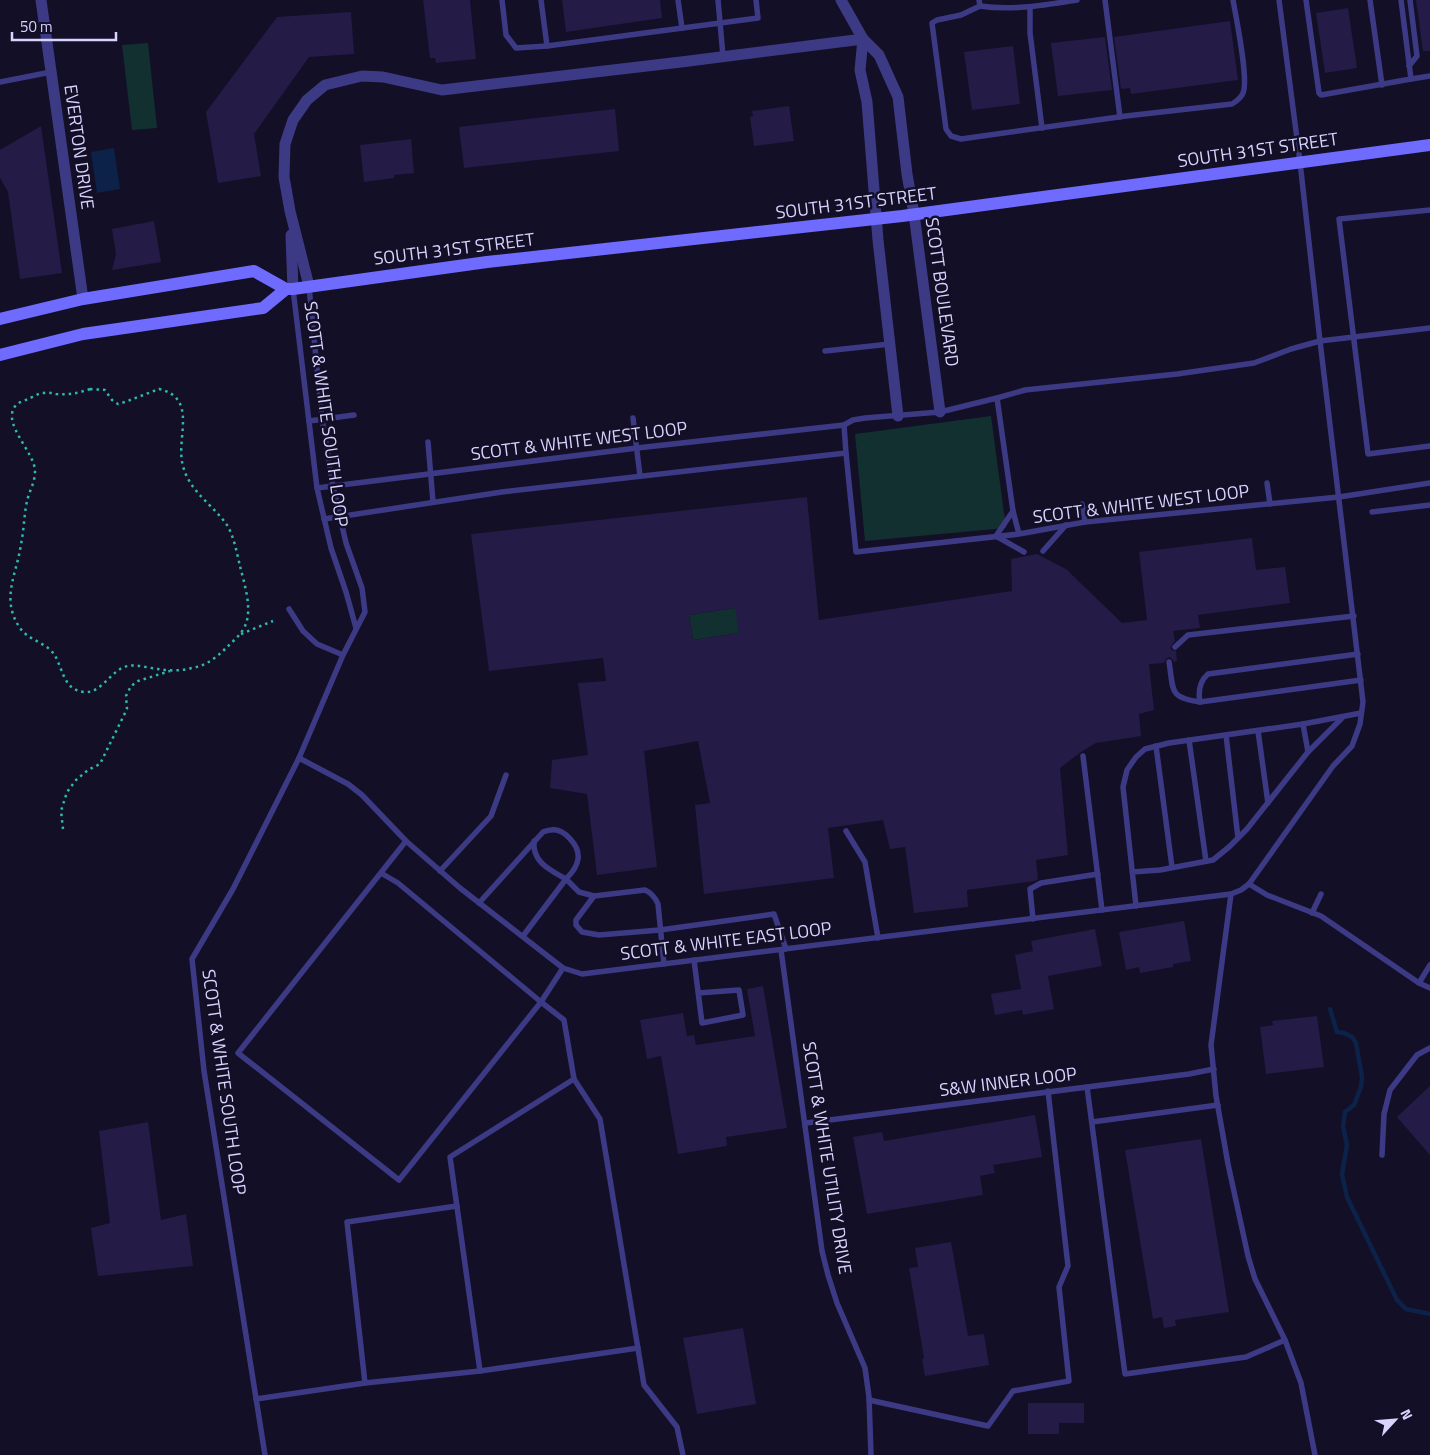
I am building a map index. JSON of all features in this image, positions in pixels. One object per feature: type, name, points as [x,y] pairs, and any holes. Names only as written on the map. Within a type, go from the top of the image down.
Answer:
[{"type":"main road","name":"SOUTH 31ST STREET","points":[[290,289],[487,262],[878,219],[1430,145]]},
{"type":"main road","points":[[0,319],[83,299],[254,270],[290,289],[263,308],[83,334],[0,355]]},
{"type":"street","name":"EVERTON DRIVE","points":[[41,0],[83,299]]},
{"type":"street","name":"SCOTT BOULEVARD","points":[[844,0],[863,38],[879,55],[898,97],[940,412]]},
{"type":"street","points":[[309,286],[290,211],[284,177],[285,144],[293,120],[307,100],[325,85],[362,76],[383,77],[442,90],[681,62],[863,38],[860,70],[866,102],[878,219],[878,240],[898,416]]},
{"type":"street","points":[[290,211],[290,289]]},
{"type":"lane","points":[[502,0],[506,35],[516,48],[547,46],[758,18],[756,0]]},
{"type":"lane","points":[[541,0],[547,46]]},
{"type":"lane","points":[[678,0],[682,28]]},
{"type":"lane","points":[[718,0],[723,56]]},
{"type":"lane","points":[[1077,0],[1030,7],[998,9],[979,3],[961,15],[937,20],[932,23],[946,129],[951,136],[961,139],[1232,104],[1244,92],[1244,63],[1233,0]]},
{"type":"lane","points":[[1105,0],[1120,117]]},
{"type":"lane","points":[[1279,0],[1300,162],[1363,702],[1360,724],[1352,746],[1333,766],[1249,884],[1231,894],[1211,1045],[1218,1105],[1228,1164],[1248,1256],[1255,1279],[1285,1340],[1301,1383],[1315,1455]]},
{"type":"lane","points":[[1306,0],[1319,93],[1325,96],[1430,76]]},
{"type":"lane","points":[[1370,0],[1382,84]]},
{"type":"lane","points":[[1401,0],[1411,79]]},
{"type":"lane","points":[[1409,66],[1417,56],[1410,0]]},
{"type":"lane","points":[[1030,7],[1030,32],[1042,128]]},
{"type":"lane","points":[[0,82],[51,72]]},
{"type":"lane","points":[[1430,210],[1339,219],[1368,454],[1430,446]]},
{"type":"lane","name":"SCOTT & WHITE SOUTH LOOP","points":[[265,1455],[204,1071],[192,959],[233,889],[299,758],[343,655],[365,612],[362,588],[346,542],[322,419],[309,286]]},
{"type":"lane","name":"SCOTT & WHITE SOUTH LOOP","points":[[290,289],[317,488],[330,548],[346,592],[356,628]]},
{"type":"lane","name":"SCOTT & WHITE WEST LOOP","points":[[317,488],[637,448],[844,425],[853,420],[940,412],[1025,390],[1254,363],[1291,349],[1320,341],[1430,328]]},
{"type":"lane","points":[[825,351],[890,344]]},
{"type":"lane","points":[[997,398],[1013,511],[1019,534]]},
{"type":"lane","points":[[309,421],[354,415]]},
{"type":"lane","points":[[633,418],[640,476]]},
{"type":"lane","points":[[324,518],[640,476],[846,453],[844,425]]},
{"type":"lane","points":[[428,442],[433,502]]},
{"type":"lane","name":"SCOTT & WHITE WEST LOOP","points":[[846,453],[856,552],[1019,534],[1085,522],[1339,497],[1430,483]]},
{"type":"lane","points":[[1267,484],[1270,504]]},
{"type":"lane","points":[[1082,504],[1085,522]]},
{"type":"lane","points":[[1372,512],[1430,505]]},
{"type":"lane","points":[[1013,511],[996,536],[1024,552]]},
{"type":"lane","points":[[1043,550],[1066,526]]},
{"type":"lane","points":[[290,608],[304,631],[317,644],[343,655]]},
{"type":"lane","points":[[1176,646],[1188,635],[1354,616]]},
{"type":"lane","points":[[1200,702],[1198,692],[1204,678],[1208,674],[1358,654]]},
{"type":"lane","points":[[1169,662],[1174,690],[1177,695],[1183,699],[1200,702],[1361,680]]},
{"type":"lane","points":[[1136,906],[1123,787],[1127,770],[1136,757],[1145,749],[1189,740],[1303,724],[1361,713]]},
{"type":"lane","points":[[1132,872],[1213,860],[1238,838],[1308,752],[1344,716]]},
{"type":"lane","points":[[1303,724],[1308,752]]},
{"type":"lane","points":[[1258,731],[1268,802]]},
{"type":"lane","points":[[1226,735],[1238,838]]},
{"type":"lane","points":[[1189,740],[1206,861]]},
{"type":"lane","points":[[1156,746],[1172,867]]},
{"type":"lane","points":[[1083,756],[1102,910]]},
{"type":"lane","name":"SCOTT & WHITE EAST LOOP","points":[[299,758],[348,784],[362,795],[406,841],[479,903],[563,968],[582,974],[1231,894]]},
{"type":"lane","points":[[440,871],[492,816],[506,775]]},
{"type":"lane","points":[[479,903],[543,832],[551,829],[560,831],[570,838],[578,851],[578,859],[573,871],[522,936]]},
{"type":"lane","points":[[846,831],[865,862],[878,938]]},
{"type":"lane","points":[[406,841],[238,1053],[399,1180],[541,1002],[563,968]]},
{"type":"lane","points":[[534,841],[535,856],[540,863],[566,880],[579,892],[594,896],[645,890],[651,892],[658,904],[664,964]]},
{"type":"lane","points":[[380,873],[398,883],[564,1020],[574,1079],[600,1119],[644,1385],[677,1427],[683,1455]]},
{"type":"lane","points":[[1033,919],[1030,889],[1040,883],[1098,874]]},
{"type":"lane","points":[[1249,884],[1266,895],[1321,916],[1419,984],[1430,988]]},
{"type":"lane","points":[[1312,913],[1321,894]]},
{"type":"lane","points":[[594,896],[576,920],[576,925],[582,932],[599,935],[660,930]]},
{"type":"lane","name":"SCOTT & WHITE UTILITY DRIVE","points":[[660,930],[774,914],[783,950],[822,1251],[837,1303],[866,1368],[869,1400],[870,1455]]},
{"type":"lane","points":[[694,960],[698,993],[702,1023],[743,1015],[739,990],[698,993]]},
{"type":"lane","points":[[1419,984],[1430,965]]},
{"type":"lane","points":[[1382,1156],[1384,1114],[1390,1090],[1417,1055],[1430,1048]]},
{"type":"lane","name":"S&W INNER LOOP","points":[[806,1123],[1189,1074],[1214,1069]]},
{"type":"lane","points":[[480,1370],[450,1157],[574,1079]]},
{"type":"lane","points":[[1087,1087],[1125,1374],[1246,1357],[1285,1340]]},
{"type":"lane","points":[[869,1400],[988,1426],[1013,1391],[1069,1381],[1058,1287],[1068,1266],[1048,1092]]},
{"type":"lane","points":[[1092,1122],[1218,1105]]},
{"type":"lane","points":[[365,1383],[347,1222],[457,1206]]},
{"type":"lane","points":[[256,1399],[638,1348]]},
{"type":"path","points":[[63,830],[61,811],[67,792],[76,780],[88,770],[100,764],[126,709],[126,696],[131,686],[138,681],[171,671],[193,668],[208,663],[223,652],[240,634],[246,624],[248,610],[228,526],[193,486],[185,473],[180,454],[184,413],[174,396],[159,389],[118,404],[112,400],[105,390],[90,388],[80,393],[40,393],[17,404],[13,410],[13,423],[35,466],[36,474],[27,500],[21,545],[10,590],[11,606],[21,630],[49,648],[55,656],[68,684],[77,691],[87,693],[94,691],[117,671],[127,666],[171,671]]},
{"type":"path","points":[[240,634],[273,621]]},
{"type":"green space","points":[[148,43],[157,128],[132,130],[122,45]]},
{"type":"green space","points":[[991,416],[1006,528],[865,541],[855,434]]},
{"type":"green space","points":[[735,608],[786,626],[693,640],[689,615]]},
{"type":"water","points":[[114,148],[120,189],[97,193],[91,152]]},
{"type":"building","points":[[423,0],[470,0],[476,59],[436,63],[435,58],[430,58]]},
{"type":"building","points":[[562,0],[660,0],[662,18],[566,32]]},
{"type":"building","points":[[1416,0],[1430,0],[1430,51],[1423,51]]},
{"type":"building","points":[[1348,8],[1357,68],[1325,73],[1316,13]]},
{"type":"building","points":[[351,12],[354,54],[309,57],[254,134],[261,176],[218,183],[206,112],[277,17]]},
{"type":"building","points":[[1230,21],[1238,80],[1131,94],[1130,88],[1121,89],[1114,37]]},
{"type":"building","points":[[1105,37],[1112,90],[1058,96],[1051,43]]},
{"type":"building","points":[[1013,46],[1020,104],[972,110],[964,52]]},
{"type":"building","points":[[789,106],[794,141],[754,146],[750,117],[753,116],[752,111]]},
{"type":"building","points":[[615,109],[619,151],[464,168],[459,127]]},
{"type":"building","points":[[41,126],[62,273],[20,279],[8,192],[0,178],[0,150]]},
{"type":"building","points":[[411,139],[414,173],[394,175],[394,178],[364,182],[360,145]]},
{"type":"building","points":[[154,221],[161,262],[112,270],[116,254],[112,229]]},
{"type":"building","points":[[807,497],[819,620],[1012,591],[1011,559],[1037,554],[1066,569],[1122,623],[1147,620],[1139,552],[1252,538],[1256,570],[1285,567],[1290,603],[1198,615],[1200,628],[1173,631],[1175,641],[1170,648],[1176,651],[1177,661],[1174,662],[1169,657],[1164,663],[1149,664],[1154,710],[1139,714],[1141,736],[1096,743],[1060,768],[1068,855],[1036,860],[1038,879],[1035,881],[967,890],[968,907],[914,913],[905,847],[890,849],[883,820],[828,828],[834,878],[704,894],[695,805],[710,803],[698,741],[644,751],[657,867],[597,875],[587,794],[550,788],[552,760],[588,755],[578,683],[606,681],[603,658],[489,671],[471,534]],"holes":[[[735,608],[739,633],[693,640],[689,615]]]},
{"type":"building","points":[[1184,921],[1191,961],[1173,964],[1173,967],[1140,973],[1139,967],[1126,970],[1119,932]]},
{"type":"building","points":[[1095,929],[1102,966],[1048,976],[1054,1009],[1023,1015],[1022,1010],[995,1015],[991,994],[1021,989],[1015,955],[1033,951],[1031,941]]},
{"type":"building","points":[[763,986],[787,1128],[726,1137],[727,1146],[678,1154],[661,1056],[647,1059],[640,1020],[683,1013],[687,1036],[694,1035],[696,1045],[755,1036],[747,989]]},
{"type":"building","points":[[1317,1016],[1324,1067],[1266,1074],[1260,1027],[1273,1025],[1272,1021]]},
{"type":"building","points":[[1430,1086],[1430,1155],[1397,1117]]},
{"type":"building","points":[[1035,1115],[1042,1157],[993,1165],[995,1173],[980,1176],[983,1195],[867,1214],[853,1137],[882,1132],[884,1141]]},
{"type":"building","points":[[148,1122],[161,1220],[186,1214],[193,1266],[98,1276],[91,1228],[110,1223],[99,1131]]},
{"type":"building","points":[[1201,1139],[1229,1312],[1175,1320],[1176,1326],[1164,1328],[1162,1317],[1153,1319],[1125,1150]]},
{"type":"building","points":[[951,1242],[968,1336],[984,1334],[989,1365],[925,1376],[922,1359],[924,1358],[909,1268],[918,1267],[915,1248]]},
{"type":"building","points":[[743,1328],[756,1404],[697,1414],[683,1338]]},
{"type":"building","points":[[1028,1403],[1084,1403],[1084,1423],[1059,1423],[1059,1434],[1028,1434]]},
{"type":"waterway","points":[[1330,1009],[1337,1032],[1352,1037],[1356,1043],[1362,1077],[1361,1087],[1354,1105],[1345,1112],[1343,1126],[1347,1145],[1342,1174],[1347,1197],[1397,1300],[1406,1309],[1430,1314]]}]
